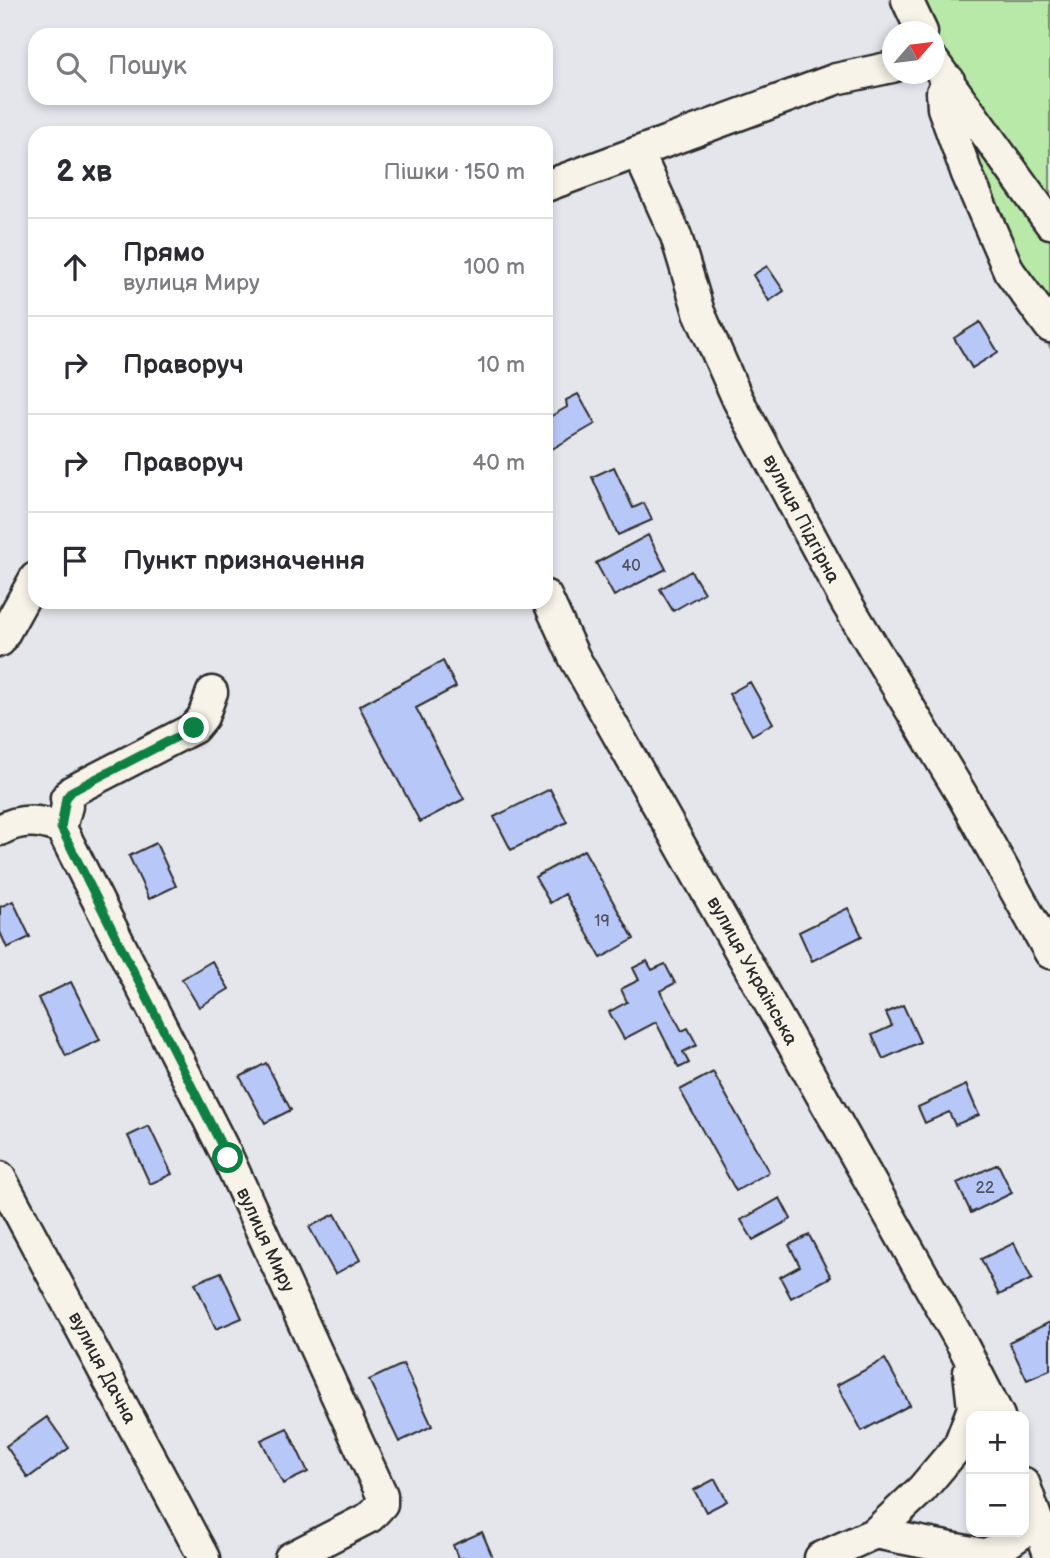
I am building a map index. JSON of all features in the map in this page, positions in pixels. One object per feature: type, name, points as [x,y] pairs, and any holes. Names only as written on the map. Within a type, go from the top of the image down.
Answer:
[{"type":"street","points":[[907,0],[917,21]]},
{"type":"street","points":[[553,183],[836,79],[882,69]]},
{"type":"street","points":[[945,74],[1050,223]]},
{"type":"street","points":[[941,84],[943,108],[967,174],[1009,271],[1050,327]]},
{"type":"street","name":"вулиця Підгірна","points":[[638,152],[676,236],[699,312],[738,400],[846,603],[962,794],[1050,953]]},
{"type":"street","points":[[0,641],[28,591]]},
{"type":"street","name":"вулиця Українська","points":[[552,609],[574,657],[962,1344],[996,1411]]},
{"type":"street","points":[[0,830],[16,822],[31,820],[61,828],[66,798],[72,791],[194,728],[203,718],[212,692]]},
{"type":"street","name":"вулиця Миру","points":[[61,828],[228,1158],[382,1495],[378,1510],[370,1517],[290,1558]]},
{"type":"street","name":"вулиця Дачна","points":[[0,1177],[204,1558]]},
{"type":"street","name":"вулиця Українська","points":[[820,1558],[875,1533],[922,1489],[960,1445],[973,1408],[962,1344]]},
{"type":"street","points":[[1029,1497],[1050,1557]]},
{"type":"street","points":[[875,1533],[994,1556],[1002,1547],[1038,1522]]},
{"type":"green space","points":[[897,0],[1050,0],[1050,347],[1010,290],[930,84],[945,84],[945,21],[921,21]]},
{"type":"building","points":[[767,266],[784,291],[769,301],[753,275]]},
{"type":"building","points":[[980,322],[998,352],[972,368],[954,338]]},
{"type":"building","points":[[578,394],[595,424],[553,448],[553,415],[567,407],[566,400]]},
{"type":"building","points":[[614,467],[633,508],[644,503],[652,520],[618,535],[592,477]]},
{"type":"building","points":[[648,535],[666,569],[614,596],[596,563]]},
{"type":"building","points":[[691,571],[704,593],[673,611],[660,589]]},
{"type":"building","points":[[443,661],[456,687],[416,708],[464,799],[420,822],[359,706]]},
{"type":"building","points":[[750,682],[773,723],[752,735],[729,694]]},
{"type":"building","points":[[550,789],[567,822],[511,850],[494,817]]},
{"type":"building","points":[[156,843],[176,886],[149,899],[129,856]]},
{"type":"building","points":[[584,850],[634,939],[601,958],[565,894],[550,903],[535,877]]},
{"type":"building","points":[[13,901],[30,937],[7,948],[0,932],[0,907]]},
{"type":"building","points":[[848,908],[862,936],[812,961],[799,932]]},
{"type":"building","points":[[212,961],[229,989],[199,1007],[182,979]]},
{"type":"building","points":[[647,961],[652,970],[665,964],[675,983],[660,991],[682,1031],[688,1028],[697,1045],[683,1052],[689,1063],[679,1068],[656,1022],[624,1039],[609,1012],[627,1002],[621,989],[639,980],[633,968]]},
{"type":"building","points":[[71,982],[100,1040],[66,1056],[38,998]]},
{"type":"building","points":[[903,1005],[920,1042],[883,1059],[872,1035],[892,1026],[886,1013]]},
{"type":"building","points":[[266,1063],[291,1110],[265,1123],[240,1077]]},
{"type":"building","points":[[713,1072],[769,1172],[736,1191],[680,1090]]},
{"type":"building","points":[[966,1085],[979,1115],[955,1125],[949,1112],[925,1123],[918,1107]]},
{"type":"building","points":[[149,1126],[172,1174],[150,1184],[128,1136]]},
{"type":"building","points":[[998,1164],[1012,1193],[971,1213],[957,1183]]},
{"type":"building","points":[[780,1198],[791,1219],[753,1240],[741,1220]]},
{"type":"building","points":[[335,1214],[360,1260],[335,1274],[309,1227]]},
{"type":"building","points":[[809,1235],[831,1277],[791,1298],[780,1277],[800,1266],[789,1245]]},
{"type":"building","points":[[1014,1243],[1032,1279],[999,1295],[981,1259]]},
{"type":"building","points":[[221,1272],[242,1318],[216,1329],[195,1283]]},
{"type":"building","points":[[1050,1322],[1050,1370],[1027,1380],[1009,1342]]},
{"type":"building","points":[[885,1359],[910,1405],[862,1431],[837,1385]]},
{"type":"building","points":[[403,1364],[432,1426],[399,1442],[369,1380]]},
{"type":"building","points":[[47,1417],[69,1448],[28,1478],[6,1446]]},
{"type":"building","points":[[287,1428],[308,1472],[283,1484],[261,1440]]},
{"type":"building","points":[[715,1479],[727,1501],[706,1512],[694,1490]]},
{"type":"building","points":[[482,1532],[493,1558],[458,1558],[453,1545]]},
{"type":"route","points":[[194,728],[72,791],[66,798],[67,806],[61,828],[228,1158]]}]
